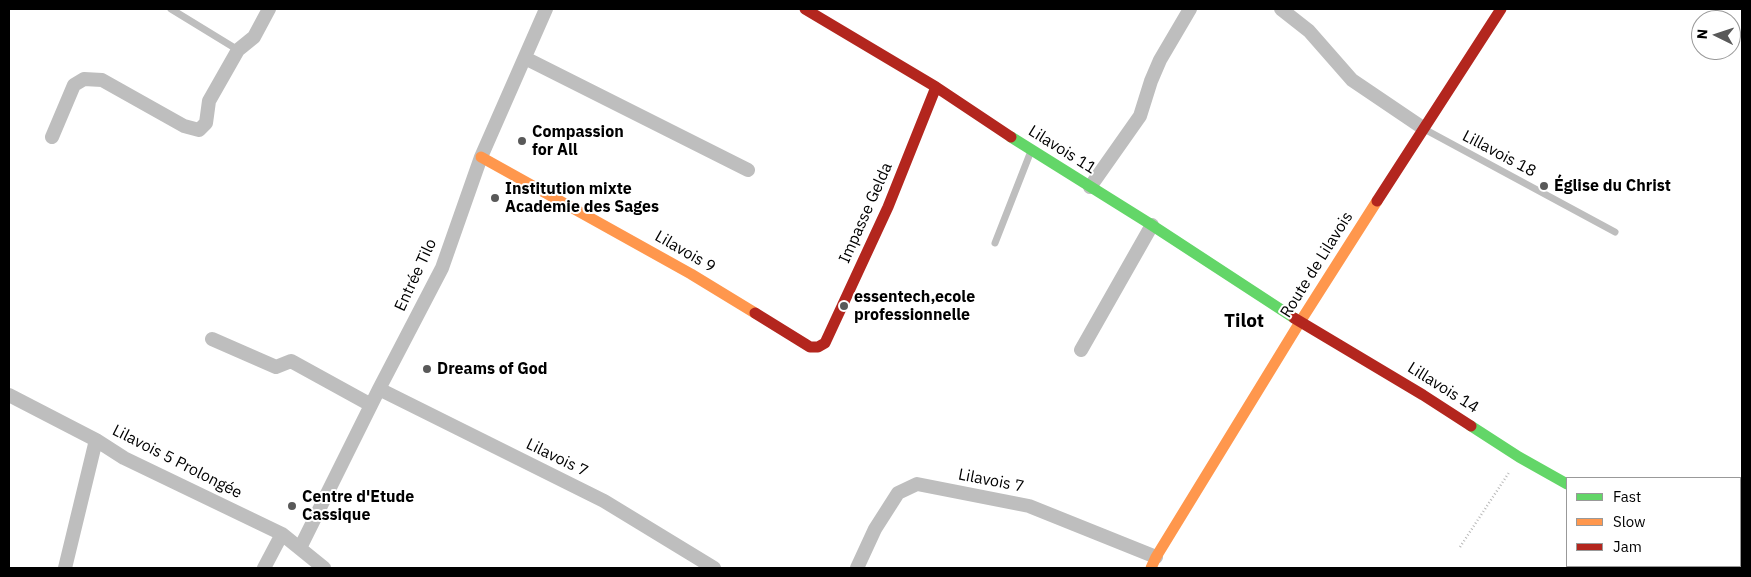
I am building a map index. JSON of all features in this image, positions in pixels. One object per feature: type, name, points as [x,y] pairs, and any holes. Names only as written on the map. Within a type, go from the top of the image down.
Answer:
[{"type":"street","points":[[52,137],[74,85],[84,79],[102,80],[184,126],[199,130],[206,123],[209,101],[238,50],[254,37],[269,9]]},
{"type":"street","name":"Entrée Tilo","points":[[300,548],[442,268],[481,157],[546,9]]},
{"type":"street","name":"Lilavois 11","points":[[805,9],[936,87],[1300,322]]},
{"type":"street","points":[[1090,187],[1140,116],[1160,60],[1190,9]]},
{"type":"street","points":[[1281,9],[1310,31],[1352,80],[1424,128]]},
{"type":"street","name":"Route de Lilavois","points":[[1153,563],[1300,322],[1501,9]]},
{"type":"street","points":[[524,58],[748,170]]},
{"type":"street","name":"Impasse Gelda","points":[[818,347],[825,343],[830,335],[888,207],[936,87]]},
{"type":"street","name":"Lilavois 9","points":[[481,157],[691,274],[810,346],[818,347]]},
{"type":"street","points":[[1081,350],[1152,225]]},
{"type":"street","name":"Lillavois 14","points":[[1300,322],[1423,395],[1519,457],[1566,483]]},
{"type":"street","points":[[212,339],[276,367],[291,361],[371,405]]},
{"type":"street","name":"Lilavois 7","points":[[379,390],[604,501],[714,568]]},
{"type":"street","name":"Lilavois 5 Prolongée","points":[[9,395],[96,440],[124,458],[282,534],[324,568]]},
{"type":"street","points":[[65,568],[96,440]]},
{"type":"street","name":"Lilavois 7","points":[[857,568],[875,530],[898,493],[917,484],[1029,506],[1153,563]]},
{"type":"street","points":[[264,568],[282,534]]},
{"type":"lane","points":[[171,9],[238,50]]},
{"type":"lane","name":"Lillavois 18","points":[[1424,128],[1615,232]]},
{"type":"lane","points":[[995,243],[1031,150]]},
{"type":"path","points":[[1460,548],[1519,457]]},
{"type":"traffic: fast","points":[[1011,137],[1147,222],[1294,318]]},
{"type":"traffic: fast","points":[[1471,426],[1519,457],[1566,483]]},
{"type":"traffic: slow","points":[[481,157],[691,274],[755,313]]},
{"type":"traffic: slow","points":[[1151,568],[1300,322],[1377,201]]},
{"type":"traffic: jam","points":[[805,9],[936,87],[1011,137]]},
{"type":"traffic: jam","points":[[1377,201],[1501,9]]},
{"type":"traffic: jam","points":[[755,313],[810,347],[818,347],[825,343],[888,207],[936,87]]},
{"type":"traffic: jam","points":[[1294,318],[1471,426]]},
{"type":"place","name":"Compassion for All","points":[[522,141]]},
{"type":"place","name":"Église du Christ","points":[[1544,186]]},
{"type":"place","name":"Institution mixte Academie des Sages","points":[[495,198]]},
{"type":"place","name":"essentech,ecole professionnelle","points":[[844,306]]},
{"type":"place","name":"Dreams of God","points":[[427,369]]},
{"type":"place","name":"Centre d'Etude Cassique","points":[[292,506]]},
{"type":"district","name":"Tilot","points":[[1244,322]]}]
